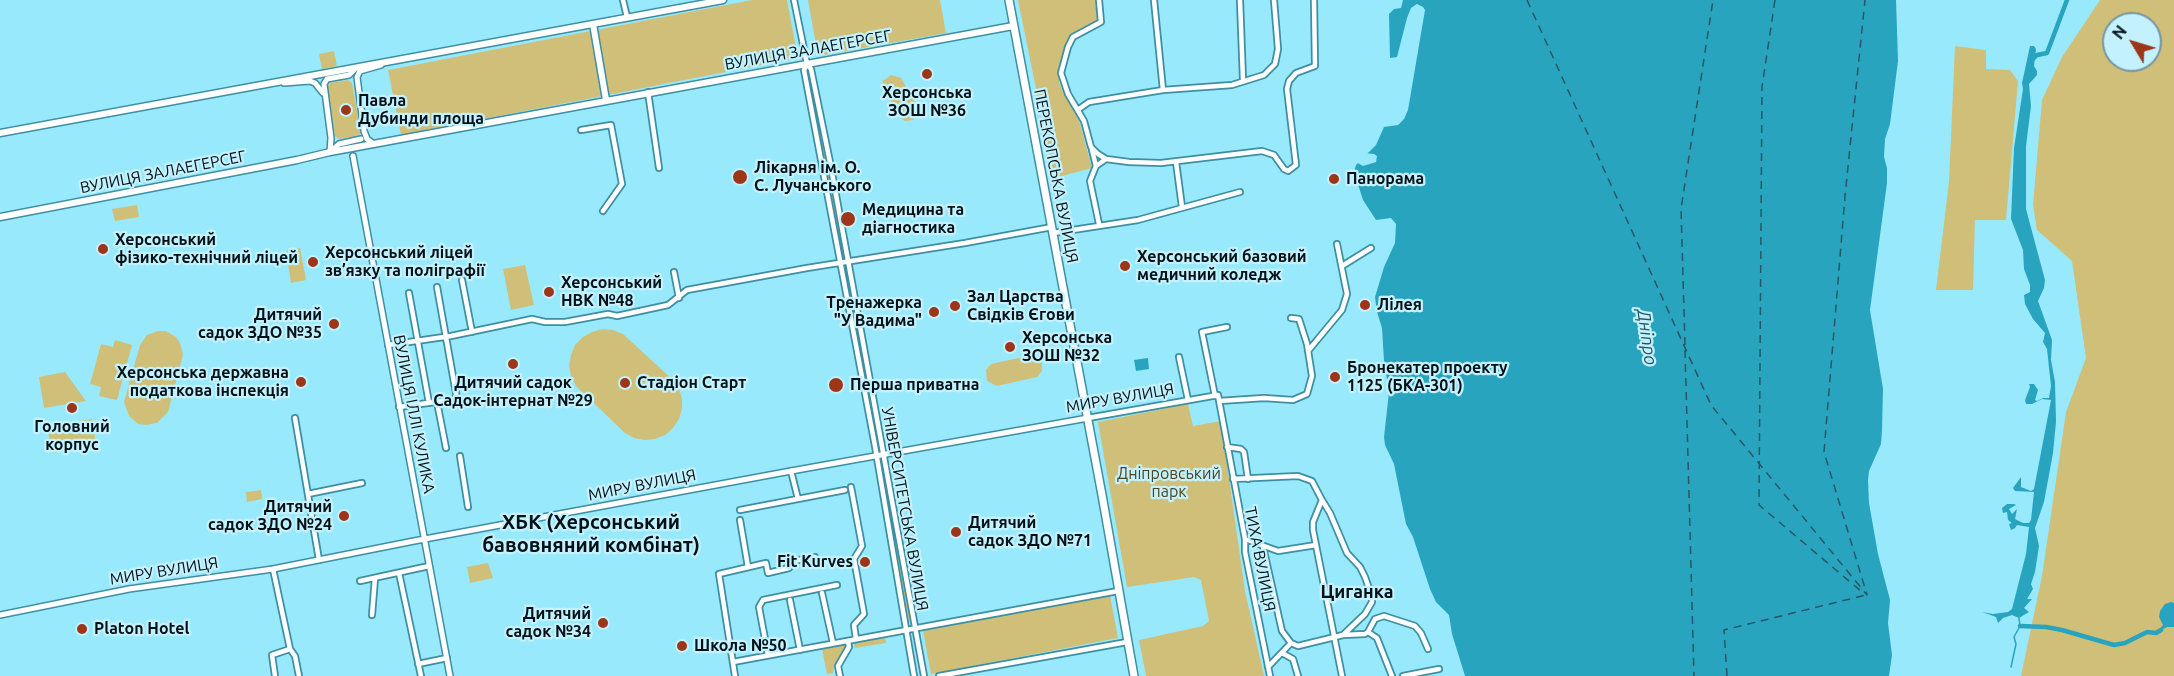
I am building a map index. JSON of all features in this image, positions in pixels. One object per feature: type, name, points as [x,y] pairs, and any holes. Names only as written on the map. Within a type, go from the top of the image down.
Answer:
[{"type":"main road","points":[[0,133],[723,0]]},
{"type":"main road","name":"ПЕРЕКОПСЬКА ВУЛИЦЯ","points":[[1009,0],[1134,676]]},
{"type":"main road","points":[[593,24],[606,100]]},
{"type":"main road","name":"ВУЛИЦЯ ЗАЛАЕГЕРСЕГ","points":[[0,217],[345,149],[1014,26]]},
{"type":"street","points":[[623,0],[627,17]]},
{"type":"street","name":"УНІВЕРСИТЕТСЬКА ВУЛИЦЯ","points":[[794,0],[807,64],[811,69],[924,676]]},
{"type":"street","points":[[1096,166],[1078,109],[1063,82],[1062,66],[1073,38],[1101,22],[1099,0]]},
{"type":"street","points":[[1154,0],[1163,90]]},
{"type":"street","points":[[1240,0],[1243,80]]},
{"type":"street","points":[[1078,109],[1089,102],[1163,90],[1232,85],[1264,75],[1275,64],[1278,49],[1274,0]]},
{"type":"street","points":[[1091,147],[1106,159],[1129,162],[1176,162],[1262,151],[1274,155],[1286,171],[1295,168],[1293,134],[1288,108],[1289,81],[1296,73],[1315,66],[1314,0]]},
{"type":"street","points":[[356,85],[360,71],[383,64]]},
{"type":"street","name":"УНІВЕРСИТЕТСЬКА ВУЛИЦЯ","points":[[807,64],[804,70],[914,676]]},
{"type":"street","points":[[330,152],[331,138],[324,84],[327,79],[349,75],[357,68]]},
{"type":"street","points":[[341,70],[353,78],[364,131],[367,139],[374,144]]},
{"type":"street","points":[[279,83],[310,81],[320,87],[324,95]]},
{"type":"street","points":[[648,92],[659,168]]},
{"type":"street","points":[[581,130],[611,125],[622,184],[603,210]]},
{"type":"street","points":[[331,138],[353,156],[364,131]]},
{"type":"street","points":[[330,152],[339,144],[361,139]]},
{"type":"street","name":"ВУЛИЦЯ ІЛЛІ КУЛИКА","points":[[353,156],[450,676]]},
{"type":"street","points":[[1099,224],[1090,181],[1096,166],[1106,159]]},
{"type":"street","points":[[1176,162],[1182,207]]},
{"type":"street","points":[[388,345],[446,337],[532,319],[545,322],[565,322],[608,314],[616,316],[668,305],[687,290],[966,243],[1138,220],[1240,192]]},
{"type":"street","points":[[1308,351],[1342,310],[1347,294],[1338,244]]},
{"type":"street","points":[[1342,266],[1371,248]]},
{"type":"street","points":[[674,272],[679,298]]},
{"type":"street","points":[[462,280],[472,332]]},
{"type":"street","points":[[399,407],[457,399],[437,287]]},
{"type":"street","points":[[408,293],[429,403]]},
{"type":"street","points":[[1291,318],[1299,319],[1308,351]]},
{"type":"street","name":"ТИХА ВУЛИЦЯ","points":[[1227,327],[1202,332],[1227,447],[1270,676]]},
{"type":"street","name":"МИРУ ВУЛИЦЯ","points":[[0,615],[129,589],[319,561],[424,539],[791,471],[1188,400],[1217,397],[1293,400],[1307,394],[1312,376],[1308,351]]},
{"type":"street","points":[[1179,357],[1188,400]]},
{"type":"street","points":[[437,402],[446,447]]},
{"type":"street","points":[[295,418],[319,561]]},
{"type":"street","points":[[1227,447],[1235,447],[1244,452],[1248,478]]},
{"type":"street","points":[[460,456],[468,507]]},
{"type":"street","points":[[791,471],[798,499]]},
{"type":"street","points":[[1233,479],[1304,477],[1311,481],[1330,513],[1347,553],[1360,567],[1372,597],[1372,602],[1365,614],[1343,635],[1298,646],[1291,643],[1268,667]]},
{"type":"street","points":[[308,494],[362,483]]},
{"type":"street","points":[[851,488],[862,546],[854,559],[864,614],[854,625],[856,639]]},
{"type":"street","points":[[740,510],[845,490]]},
{"type":"street","points":[[1322,501],[1313,522],[1342,676]]},
{"type":"street","points":[[740,520],[748,567]]},
{"type":"street","points":[[1245,539],[1278,551],[1316,545]]},
{"type":"street","name":"ТИХА ВУЛИЦЯ","points":[[1263,547],[1282,631],[1291,643]]},
{"type":"street","points":[[735,676],[719,574],[766,563],[768,573],[789,568],[788,562],[815,557]]},
{"type":"street","points":[[360,581],[429,566]]},
{"type":"street","points":[[273,569],[290,649],[296,656],[299,676]]},
{"type":"street","points":[[399,573],[421,676]]},
{"type":"street","points":[[372,615],[375,578]]},
{"type":"street","points":[[768,656],[759,607],[763,600],[837,585]]},
{"type":"street","points":[[733,662],[1118,591]]},
{"type":"street","points":[[822,593],[833,644]]},
{"type":"street","points":[[790,600],[800,650]]},
{"type":"street","points":[[1343,635],[1356,636],[1368,632],[1375,619],[1380,617],[1408,623],[1419,630],[1428,649]]},
{"type":"street","points":[[1368,632],[1377,638],[1392,676]]},
{"type":"street","points":[[840,676],[838,666],[849,647],[848,641]]},
{"type":"street","points":[[939,676],[1128,642]]},
{"type":"street","points":[[275,676],[272,655],[290,649]]},
{"type":"street","points":[[1282,653],[1293,659],[1298,676]]},
{"type":"street","points":[[418,664],[447,658]]},
{"type":"street","points":[[1403,676],[1439,669]]},
{"type":"green space","points":[[752,0],[787,0],[798,58],[401,135],[388,70]]},
{"type":"green space","points":[[808,0],[940,0],[946,33],[818,56]]},
{"type":"green space","points":[[1018,0],[1095,0],[1098,22],[1071,35],[1060,63],[1059,75],[1059,83],[1063,92],[1078,117],[1092,168],[1054,178]]},
{"type":"green space","points":[[2100,0],[2174,0],[2174,676],[2021,676],[2042,576],[2066,412],[2086,358],[2072,261],[2037,230],[2033,205],[2042,100],[2062,57]]},
{"type":"green space","points":[[1955,46],[1986,50],[1986,69],[2010,70],[2018,81],[2006,220],[1975,220],[1973,290],[1936,290],[1949,181]]},
{"type":"green space","points":[[334,51],[337,66],[322,69],[319,54]]},
{"type":"green space","points":[[810,74],[843,252],[840,253],[807,75]]},
{"type":"green space","points":[[891,75],[901,78],[917,105],[918,112],[913,120],[905,121],[901,118],[884,91],[883,81]]},
{"type":"green space","points":[[348,80],[352,83],[361,133],[358,136],[339,139],[335,136],[327,87],[330,83]]},
{"type":"green space","points":[[137,205],[139,217],[115,221],[112,209]]},
{"type":"green space","points":[[300,248],[306,280],[291,283],[286,251]]},
{"type":"green space","points":[[525,265],[534,305],[511,310],[503,269]]},
{"type":"green space","points":[[846,267],[878,442],[876,442],[843,268]]},
{"type":"green space","name":"Стадіон Старт","points":[[602,329],[623,334],[679,388],[682,409],[679,419],[665,435],[645,440],[634,438],[625,433],[576,386],[569,365],[575,345],[583,337]]},
{"type":"green space","points":[[166,331],[176,337],[183,355],[168,412],[157,423],[138,424],[129,416],[124,402],[140,345],[147,335]]},
{"type":"green space","points":[[115,340],[132,345],[117,400],[99,396],[101,387],[90,384],[101,344],[113,347]]},
{"type":"green space","points":[[1032,355],[1042,363],[1042,371],[1037,377],[997,386],[987,381],[986,370],[991,364]]},
{"type":"green space","points":[[65,372],[86,401],[44,408],[39,377]]},
{"type":"green space","name":"Дніпровський парк","points":[[1188,404],[1193,426],[1221,421],[1245,591],[1264,676],[1146,676],[1139,640],[1203,626],[1209,621],[1201,580],[1194,577],[1127,587],[1098,422]]},
{"type":"green space","points":[[92,419],[95,439],[89,441],[90,447],[52,453],[47,426]]},
{"type":"green space","points":[[883,467],[912,622],[909,622],[881,468]]},
{"type":"green space","points":[[261,490],[262,499],[247,502],[246,492]]},
{"type":"green space","points":[[488,563],[493,578],[470,583],[467,567]]},
{"type":"green space","points":[[1110,595],[1118,638],[931,674],[923,631]]},
{"type":"green space","points":[[885,637],[886,643],[855,648],[854,643]]},
{"type":"green space","points":[[846,645],[833,673],[827,674],[822,649]]},
{"type":"water","name":"Дніпро","points":[[1403,0],[1896,0],[1898,61],[1890,124],[1885,139],[1884,157],[1887,183],[1870,310],[1883,389],[1882,430],[1881,444],[1869,471],[1868,480],[1869,503],[1878,554],[1890,600],[1888,623],[1892,655],[1889,676],[1465,676],[1452,634],[1449,615],[1436,602],[1413,537],[1406,524],[1394,464],[1385,445],[1389,392],[1382,328],[1375,297],[1384,267],[1395,243],[1396,224],[1391,218],[1376,220],[1363,200],[1354,172],[1356,165],[1376,145],[1384,127],[1398,125],[1408,110],[1425,10],[1417,4],[1411,8],[1397,57],[1390,58],[1389,14],[1394,9],[1401,8]]},
{"type":"water","points":[[2030,46],[2036,49],[2034,66],[2037,75],[2029,84],[2031,106],[2026,146],[2026,209],[2045,280],[2038,301],[2052,340],[2051,360],[2055,382],[2056,422],[2044,502],[2035,528],[2039,546],[2031,584],[2033,589],[2027,599],[2032,599],[2024,608],[2029,612],[2019,618],[2012,615],[2003,618],[1998,623],[1996,617],[1982,612],[1993,614],[2008,612],[2012,609],[2026,554],[2029,527],[2017,525],[2011,530],[2009,524],[2012,523],[2008,520],[2007,512],[2003,513],[2002,508],[2007,504],[2014,504],[2016,505],[2009,509],[2012,514],[2017,509],[2015,519],[2023,523],[2029,523],[2031,520],[2034,492],[2015,491],[2013,488],[2021,477],[2021,487],[2031,491],[2034,489],[2051,400],[2042,399],[2032,404],[2026,404],[2025,400],[2029,384],[2034,384],[2038,390],[2035,400],[2037,401],[2043,398],[2049,398],[2051,386],[2047,349],[2043,342],[2045,333],[2033,319],[2025,304],[2024,295],[2030,292],[2030,285],[2024,269],[2023,250],[2011,219],[2014,148],[2022,83]]},
{"type":"water","points":[[1148,358],[1149,369],[1136,371],[1134,360]]},
{"type":"water","points":[[2174,603],[2174,627],[2167,627],[2156,633],[2163,625],[2159,617],[2160,611],[2165,604]]},
{"type":"pier","points":[[1363,153],[1377,156],[1376,162],[1363,166],[1356,162]]},
{"type":"waterway","points":[[2033,59],[2037,55],[2047,53],[2067,0]]},
{"type":"waterway","points":[[2011,667],[2016,644],[2014,637],[2020,626],[2019,618]]},
{"type":"waterway","points":[[2020,626],[2062,630],[2114,645],[2125,643],[2147,632],[2156,633],[2161,630]]},
{"type":"ferry route","points":[[1527,0],[1711,405],[1867,595],[1824,452],[1845,196],[1865,0]]},
{"type":"ferry route","points":[[1685,345],[1681,209],[1713,0]]},
{"type":"ferry route","points":[[1775,0],[1762,87],[1759,505],[1862,592]]},
{"type":"ferry route","points":[[1685,350],[1694,676]]},
{"type":"ferry route","points":[[1727,676],[1724,630],[1866,595]]},
{"type":"place","name":"Херсонська ЗОШ №36","points":[[927,74]]},
{"type":"place","name":"Павла Дубинди площа","points":[[346,110]]},
{"type":"place","name":"Лікарня ім. О. С. Лучанського","points":[[740,177]]},
{"type":"place","name":"Панорама","points":[[1334,179]]},
{"type":"place","name":"Медицина та діагностика","points":[[848,219]]},
{"type":"place","name":"Херсонський фізико-технічний ліцей","points":[[103,249]]},
{"type":"place","name":"Херсонський ліцей зв’язку та поліграфії","points":[[313,262]]},
{"type":"place","name":"Херсонський базовий медичний коледж","points":[[1125,266]]},
{"type":"place","name":"Херсонський НВК №48","points":[[549,292]]},
{"type":"place","name":"Лілея","points":[[1365,305]]},
{"type":"place","name":"Зал Царства Свідків Єгови","points":[[955,306]]},
{"type":"place","name":"Тренажерка \"У Вадима\"","points":[[934,312]]},
{"type":"place","name":"Дитячий садок ЗДО №35","points":[[334,324]]},
{"type":"place","name":"Херсонська ЗОШ №32","points":[[1010,347]]},
{"type":"place","name":"Дитячий садок Садок-інтернат №29","points":[[513,364]]},
{"type":"place","name":"Бронекатер проекту 1125 (БКА-301)","points":[[1335,377]]},
{"type":"place","name":"Херсонська державна податкова інспекція","points":[[301,382]]},
{"type":"place","name":"Стадіон Старт","points":[[625,383]]},
{"type":"place","name":"Перша приватна","points":[[836,385]]},
{"type":"place","name":"Головний корпус","points":[[72,408]]},
{"type":"place","name":"Дитячий садок ЗДО №24","points":[[344,516]]},
{"type":"place","name":"Дитячий садок ЗДО №71","points":[[956,532]]},
{"type":"place","name":"Fit Kurves","points":[[865,562]]},
{"type":"place","name":"Дитячий садок №34","points":[[603,623]]},
{"type":"place","name":"Platon Hotel","points":[[82,629]]},
{"type":"place","name":"Школа №50","points":[[682,646]]},
{"type":"district","name":"ХБК (Херсонський бавовняний комбінат)","points":[[591,534]]},
{"type":"district","name":"Циганка","points":[[1357,592]]}]
